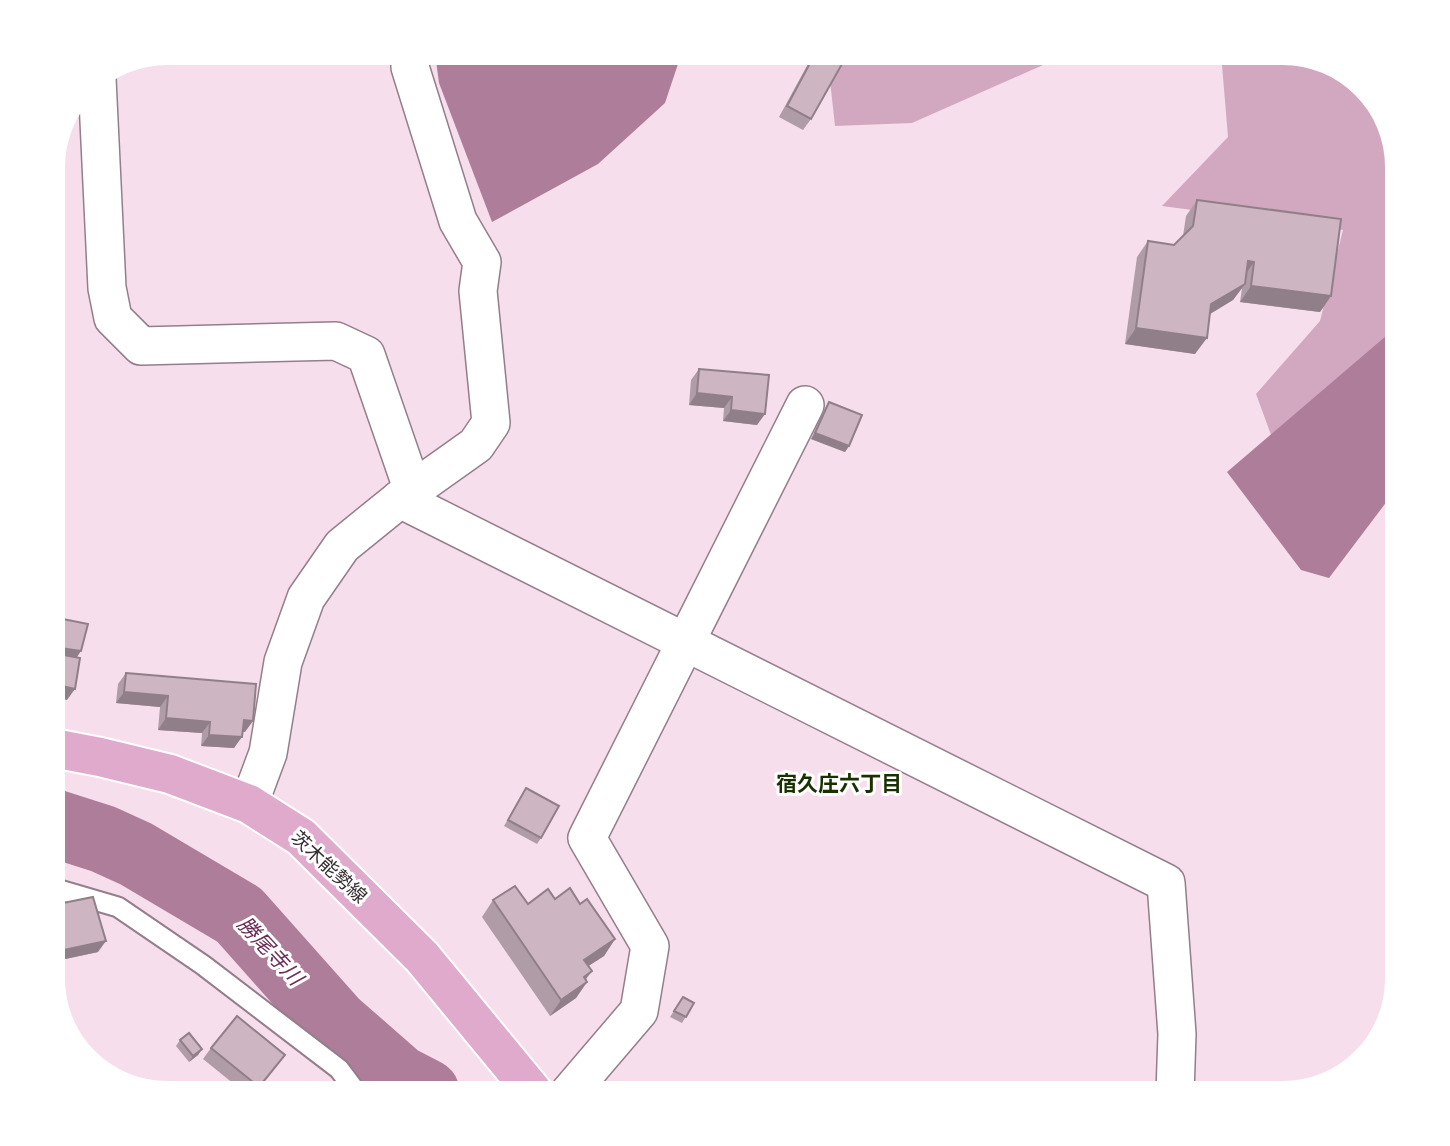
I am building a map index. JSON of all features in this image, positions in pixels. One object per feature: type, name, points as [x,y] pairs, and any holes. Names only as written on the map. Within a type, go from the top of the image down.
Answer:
[{"type":"main road","name":"茨木能勢線","points":[[65,750],[170,774],[249,804],[302,837],[422,957],[523,1081]]},
{"type":"street","points":[[249,804],[268,753],[283,662],[306,598],[342,546],[476,445],[491,423],[478,291],[482,262],[458,221],[410,65]]},
{"type":"street","points":[[98,93],[107,289],[113,318],[141,346],[336,341],[366,355],[407,495],[685,642],[1166,883],[1177,1034],[1175,1081]]},
{"type":"street","points":[[580,1081],[639,1011],[650,946],[586,838],[805,405]]},
{"type":"lane","points":[[65,891],[118,906],[202,965],[339,1069],[348,1081]]},
{"type":"shaded area","points":[[437,65],[678,65],[665,103],[598,164],[492,222],[439,83]]},
{"type":"shaded area","points":[[828,65],[1043,65],[912,123],[835,126]]},
{"type":"shaded area","points":[[1222,65],[1284,65],[1316,70],[1345,86],[1375,121],[1382,140],[1385,166],[1385,353],[1324,438],[1274,443],[1256,394],[1320,321],[1343,230],[1162,206],[1228,137]]},
{"type":"shaded area","points":[[1385,337],[1385,504],[1329,578],[1301,570],[1227,472]]},
{"type":"building","points":[[809,65],[841,65],[811,119],[787,106]]},
{"type":"building","points":[[1197,200],[1341,219],[1331,296],[1251,286],[1254,262],[1248,261],[1245,284],[1211,304],[1207,338],[1136,328],[1148,241],[1174,245],[1193,226]]},
{"type":"building","points":[[699,369],[769,375],[765,414],[731,410],[732,397],[697,393]]},
{"type":"building","points":[[829,402],[862,415],[849,446],[815,433]]},
{"type":"building","points":[[65,619],[88,624],[81,651],[65,649]]},
{"type":"building","points":[[65,655],[80,658],[75,689],[65,687]]},
{"type":"building","points":[[126,673],[256,684],[253,721],[244,720],[242,737],[209,735],[210,722],[166,718],[168,696],[124,692]]},
{"type":"building","points":[[526,788],[559,806],[541,838],[508,820]]},
{"type":"building","points":[[515,886],[528,904],[548,889],[555,899],[570,888],[580,904],[587,899],[615,939],[584,960],[592,971],[584,977],[587,982],[561,1000],[493,900]]},
{"type":"building","points":[[93,897],[106,941],[65,950],[65,903]]},
{"type":"building","points":[[683,997],[694,1003],[686,1017],[674,1011]]},
{"type":"building","points":[[237,1016],[285,1055],[264,1081],[252,1081],[211,1048]]},
{"type":"building","points":[[189,1033],[202,1049],[193,1056],[180,1040]]},
{"type":"waterway","name":"勝尾寺川","points":[[65,827],[103,839],[136,854],[239,915],[335,1023],[403,1081]]},
{"type":"district","name":"宿久庄六丁目","points":[[839,784]]}]
